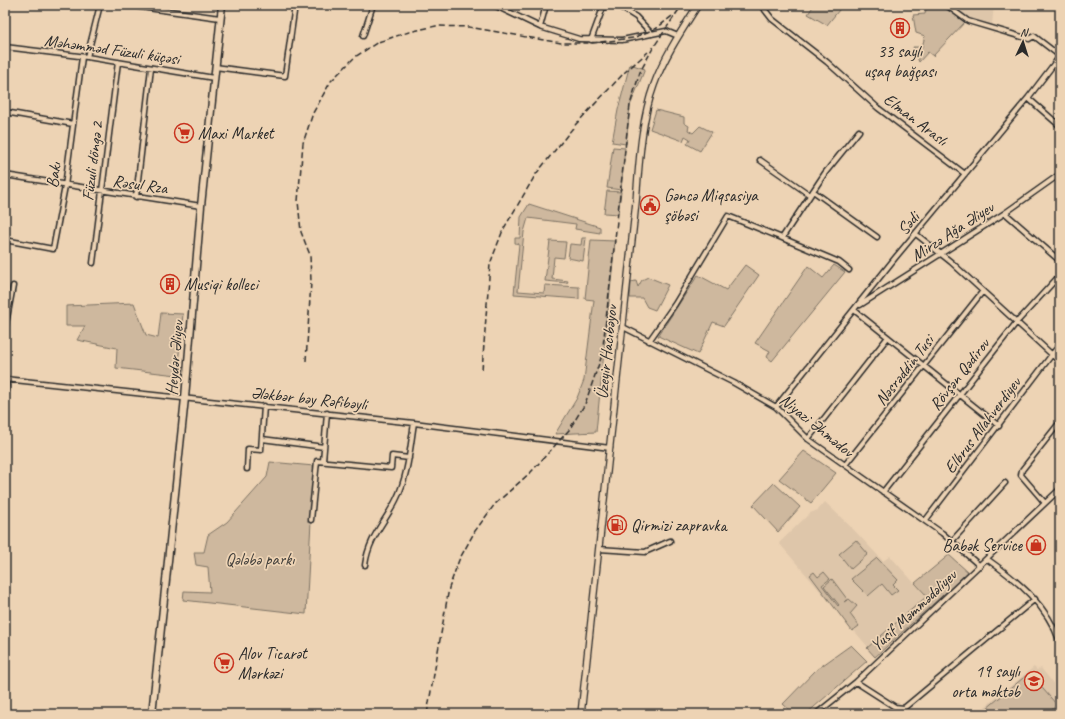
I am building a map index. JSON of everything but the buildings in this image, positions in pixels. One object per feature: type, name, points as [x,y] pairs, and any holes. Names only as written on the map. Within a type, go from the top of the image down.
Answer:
[{"type":"main road","name":"Heydər Əliyev","points":[[152,714],[185,398],[201,206],[222,5]]},
{"type":"main road","name":"Üzeyir Hacıbəyov","points":[[581,714],[642,137],[654,85],[678,36],[698,5]]},
{"type":"street","points":[[87,57],[100,5]]},
{"type":"street","points":[[126,5],[220,18]]},
{"type":"street","points":[[216,67],[285,76],[295,5]]},
{"type":"street","points":[[363,36],[373,5]]},
{"type":"street","points":[[494,5],[540,27],[579,39],[622,40],[666,31],[678,36]]},
{"type":"street","points":[[540,27],[546,5]]},
{"type":"street","points":[[591,40],[604,5]]},
{"type":"street","points":[[617,5],[636,17],[652,34]]},
{"type":"street","name":"Elman Araslı","points":[[764,5],[765,10],[772,19],[827,62],[878,108],[966,174]]},
{"type":"street","points":[[946,5],[968,21],[1029,39],[1034,36],[1060,56]]},
{"type":"street","name":"Məhəmməd Füzuli küçəsi","points":[[5,47],[87,57],[214,78]]},
{"type":"street","name":"Sədi","points":[[776,408],[855,308],[1028,98],[1060,56]]},
{"type":"street","name":"Bakı","points":[[5,240],[54,249],[65,186],[82,57]]},
{"type":"street","name":"Füzuli döngə 2","points":[[93,263],[118,62]]},
{"type":"street","points":[[136,197],[151,68]]},
{"type":"street","points":[[1028,98],[1060,126]]},
{"type":"street","points":[[5,112],[73,124]]},
{"type":"street","points":[[782,238],[833,162],[858,131]]},
{"type":"street","points":[[760,160],[877,237]]},
{"type":"street","name":"Mirzə Ağa Əliyev","points":[[855,308],[1005,213],[1060,174]]},
{"type":"street","name":"Rəsul Rza","points":[[5,175],[101,192],[201,206]]},
{"type":"street","points":[[1005,213],[1060,261]]},
{"type":"street","points":[[649,341],[675,304],[728,216],[839,262],[849,270]]},
{"type":"street","points":[[916,234],[942,254],[1060,362]]},
{"type":"street","name":"Rövşən Qədirov","points":[[883,492],[1016,323],[1060,275]]},
{"type":"street","points":[[5,329],[13,286]]},
{"type":"street","name":"Nəsrəddin Tusi","points":[[845,465],[982,292]]},
{"type":"street","points":[[855,308],[888,337],[998,426]]},
{"type":"street","name":"Niyazi Əhmədov","points":[[623,327],[734,383],[776,408],[808,439],[925,521],[980,566]]},
{"type":"street","points":[[808,439],[888,337]]},
{"type":"street","name":"Elbrus Allahverdiyev","points":[[925,521],[1060,344]]},
{"type":"street","points":[[5,398],[6,379]]},
{"type":"street","name":"Ələkbər bəy Rəfibəyli","points":[[6,379],[327,413],[610,448]]},
{"type":"street","points":[[247,469],[248,449],[261,450],[264,406]]},
{"type":"street","points":[[322,461],[327,413]]},
{"type":"street","points":[[1046,503],[1022,477],[1022,470],[1060,422]]},
{"type":"street","points":[[364,565],[367,549],[397,500],[409,458],[414,423]]},
{"type":"street","points":[[262,439],[324,447]]},
{"type":"street","points":[[312,520],[317,460],[391,468],[392,456],[409,458]]},
{"type":"street","points":[[952,542],[1006,483]]},
{"type":"street","name":"Yusif Məmmədəliyev","points":[[816,714],[856,682],[1060,490]]},
{"type":"street","points":[[599,549],[645,552],[670,541]]},
{"type":"street","points":[[987,559],[1014,578],[1035,599],[1053,625],[1060,642]]},
{"type":"street","points":[[856,682],[894,707],[904,708],[1035,599]]},
{"type":"shaded area","points":[[950,5],[994,5],[992,25],[969,19]]},
{"type":"shaded area","points":[[825,502],[883,561],[890,556],[926,596],[868,647],[779,543],[810,513],[818,510]]},
{"type":"shaded area","name":"19 saylı orta məktəb","points":[[1034,667],[1037,670],[1041,668],[1060,692],[1060,714],[976,714]]},
{"type":"green space","points":[[814,5],[843,5],[827,25],[808,14]]},
{"type":"green space","points":[[927,5],[942,5],[965,22],[933,56],[928,52],[919,62],[913,47],[922,47],[925,36],[916,33],[913,15],[925,14]]},
{"type":"green space","points":[[630,64],[645,69],[630,106],[626,144],[612,142],[618,110]]},
{"type":"green space","points":[[656,110],[684,117],[684,123],[689,126],[688,130],[693,133],[700,126],[712,132],[700,151],[687,144],[690,139],[685,136],[683,141],[650,129]]},
{"type":"green space","points":[[613,147],[625,148],[621,190],[607,188]]},
{"type":"green space","points":[[607,191],[621,192],[618,214],[604,213]]},
{"type":"green space","points":[[529,204],[600,227],[600,233],[575,229],[576,224],[528,218],[524,232],[518,291],[544,293],[545,285],[579,287],[579,299],[514,294],[519,244],[515,243],[515,238],[520,238],[521,217]]},
{"type":"green space","points":[[582,238],[586,238],[583,261],[568,258],[570,244],[581,245]]},
{"type":"green space","points":[[591,240],[615,241],[596,432],[555,434],[577,398],[584,380],[594,300],[585,299]]},
{"type":"green space","points":[[550,241],[566,242],[564,258],[554,257],[552,279],[568,281],[567,283],[545,281]]},
{"type":"green space","points":[[745,265],[759,275],[724,326],[713,322],[698,354],[658,336],[698,275],[726,290]]},
{"type":"green space","points":[[834,265],[845,272],[772,361],[767,357],[770,351],[755,343],[808,266],[823,278]]},
{"type":"green space","points":[[648,277],[668,285],[655,310],[647,307],[642,298],[630,298],[631,282],[636,281],[638,287],[642,280]]},
{"type":"green space","points":[[134,303],[146,335],[158,338],[161,313],[183,314],[177,375],[116,368],[117,348],[77,340],[85,326],[66,326],[66,306]]},
{"type":"green space","points":[[804,451],[836,473],[811,503],[779,479]]},
{"type":"green space","name":"Qələbə parkı","points":[[270,462],[314,466],[306,614],[183,600],[184,591],[210,592],[208,567],[196,565],[194,552],[204,552],[208,535],[227,522],[267,477]]},
{"type":"green space","points":[[774,483],[800,507],[778,532],[753,505]]},
{"type":"green space","points":[[856,540],[868,554],[851,569],[839,554]]},
{"type":"green space","points":[[949,555],[968,572],[875,657],[867,648],[927,596],[915,583]]},
{"type":"green space","points":[[877,558],[898,580],[893,585],[898,590],[891,595],[882,584],[868,596],[851,579]]},
{"type":"green space","points":[[814,572],[818,577],[824,572],[830,579],[822,585],[838,606],[839,605],[824,586],[832,579],[847,599],[844,602],[849,599],[857,606],[850,614],[859,626],[852,631],[810,575]]},
{"type":"green space","points":[[851,645],[867,661],[806,714],[794,714],[783,704],[816,670]]},
{"type":"green space","name":"19 saylı orta məktəb","points":[[1029,673],[1057,705],[1047,714],[980,714]]},
{"type":"railway","points":[[427,714],[449,588],[459,560],[475,531],[495,504],[531,472],[569,430],[585,404],[602,355],[630,105],[640,72],[653,48],[682,5]]},
{"type":"railway","points":[[306,361],[311,282],[310,255],[301,232],[298,201],[303,143],[313,113],[331,81],[355,57],[378,42],[409,32],[436,26],[469,27],[561,43],[593,43],[633,38],[657,28],[672,16]]},
{"type":"railway","points":[[482,370],[490,264],[503,230],[536,174],[576,124],[625,72],[648,52]]},
{"type":"place","name":"33 saylı uşaq bağçası","points":[[900,28]]},
{"type":"place","name":"Maxi Market","points":[[184,133]]},
{"type":"place","name":"Gəncə Miqsasiya şöbəsi","points":[[650,205]]},
{"type":"place","name":"Musiqi kolleci","points":[[170,284]]},
{"type":"place","name":"Qirmizi zapravka","points":[[617,525]]},
{"type":"place","name":"Babək Service","points":[[1036,545]]},
{"type":"place","name":"Alov Ticarət Mərkəzi","points":[[224,663]]},
{"type":"place","name":"19 saylı orta məktəb","points":[[1034,681]]}]
